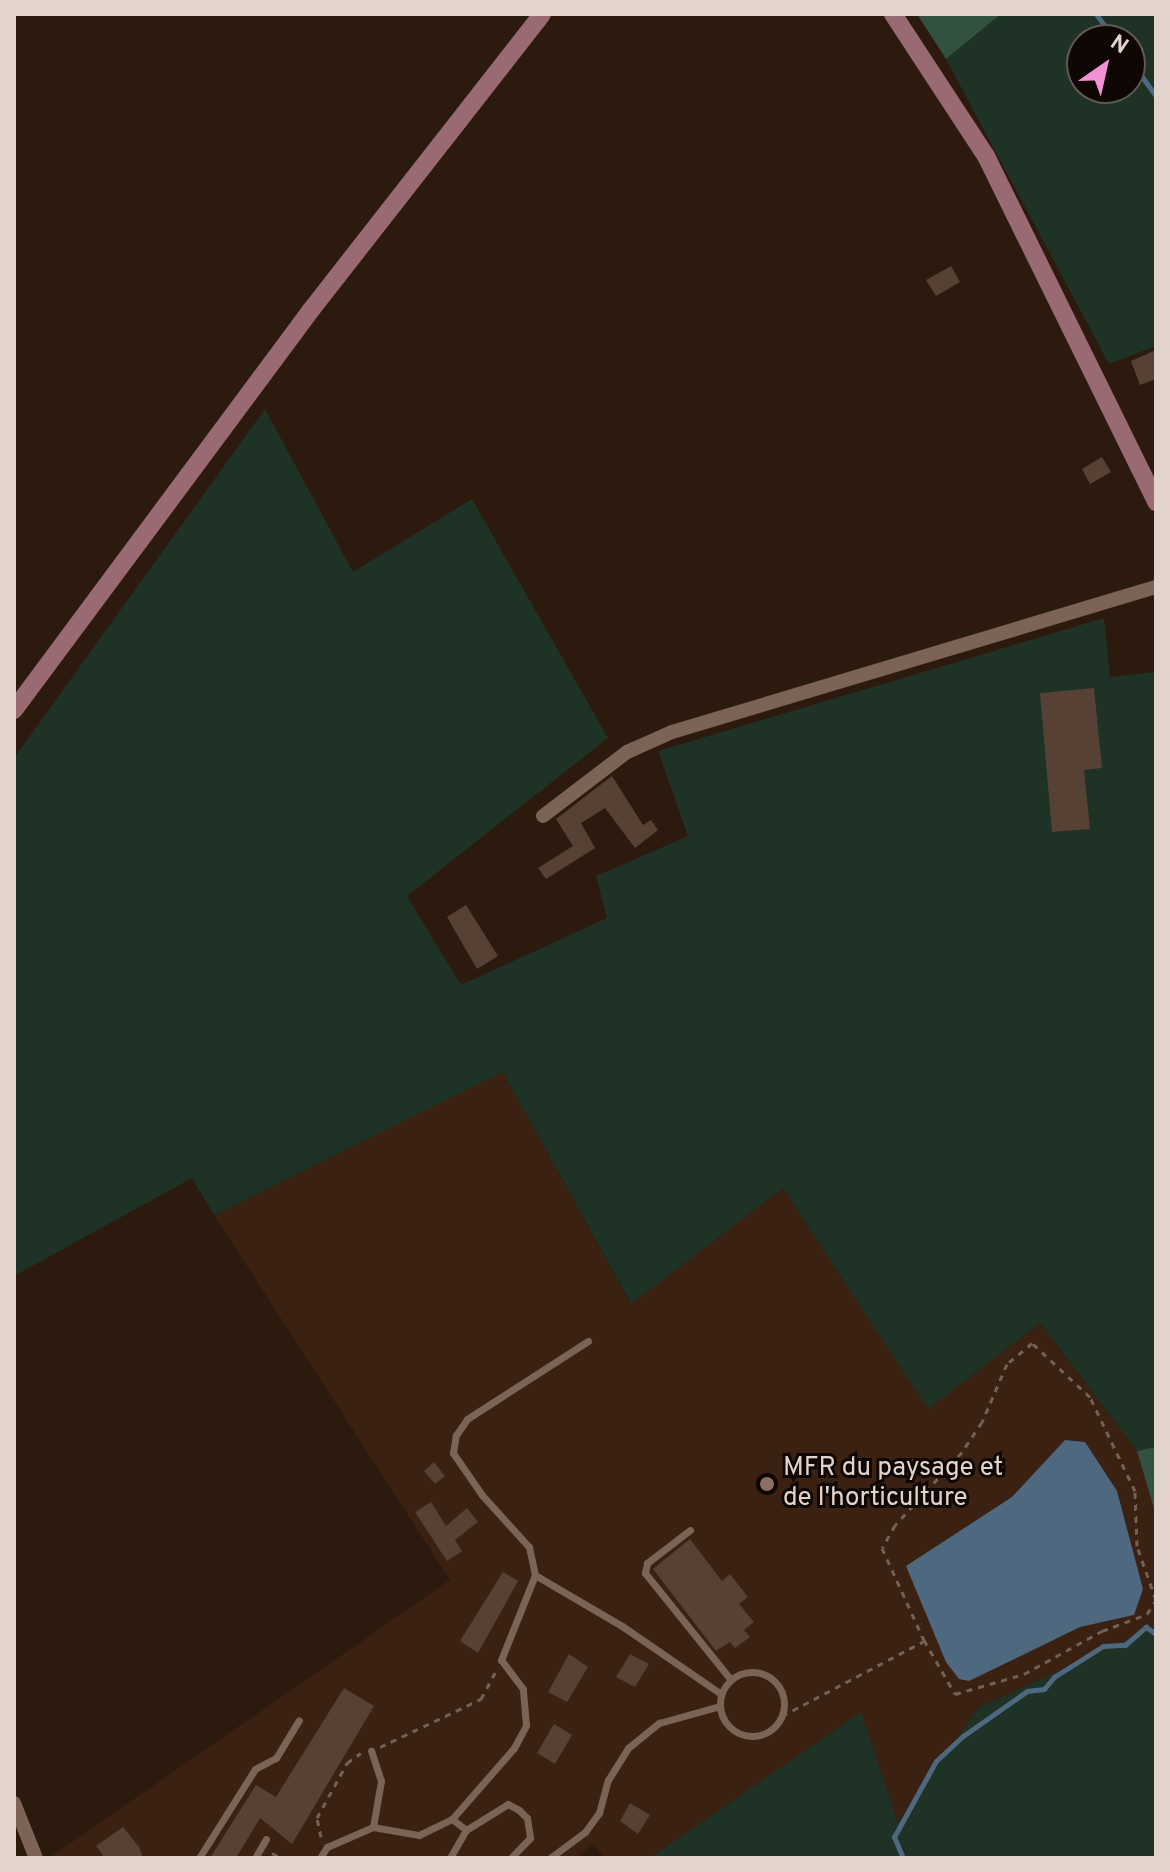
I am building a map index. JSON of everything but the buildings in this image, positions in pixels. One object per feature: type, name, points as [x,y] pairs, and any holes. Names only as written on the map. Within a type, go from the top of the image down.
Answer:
[{"type":"main road","points":[[14,710],[311,310],[542,14]]},
{"type":"main road","points":[[893,14],[986,156],[1156,502]]},
{"type":"street","points":[[543,816],[627,752],[672,732],[1156,587]]},
{"type":"street","points":[[14,1803],[36,1858]]},
{"type":"lane","points":[[320,1858],[327,1847],[373,1827],[419,1835],[452,1819],[514,1748],[526,1725],[523,1689],[501,1660],[535,1575],[529,1547],[482,1495],[453,1453],[456,1435],[467,1419],[588,1341]]},
{"type":"lane","points":[[690,1530],[647,1563],[645,1573],[731,1680]]},
{"type":"lane","points":[[535,1575],[622,1626],[721,1694]]},
{"type":"lane","points":[[753,1673],[769,1676],[781,1687],[782,1716],[765,1733],[752,1736],[730,1725],[720,1706],[721,1694],[731,1680],[753,1673]]},
{"type":"lane","points":[[550,1858],[585,1832],[599,1813],[608,1780],[628,1748],[659,1723],[720,1706]]},
{"type":"lane","points":[[199,1858],[255,1769],[276,1758],[299,1720]]},
{"type":"lane","points":[[371,1751],[381,1781],[373,1827]]},
{"type":"lane","points":[[450,1858],[466,1830],[508,1804],[527,1818],[530,1838],[511,1858]]},
{"type":"lane","points":[[452,1819],[466,1830]]},
{"type":"lane","points":[[255,1858],[266,1839]]},
{"type":"path","points":[[1032,1343],[1090,1397],[1135,1491],[1137,1546],[1156,1600],[1147,1614],[1102,1631],[1024,1674],[955,1694],[924,1640],[882,1548],[895,1525],[962,1452],[982,1422],[1007,1364],[1032,1343]]},
{"type":"path","points":[[782,1716],[924,1640]]},
{"type":"path","points":[[327,1847],[317,1818],[354,1754],[371,1751],[481,1699],[501,1660]]},
{"type":"shaded area","name":"MFR du paysage et de l'horticulture","points":[[503,1072],[630,1303],[783,1188],[928,1408],[1040,1323],[1137,1451],[1156,1516],[1156,1626],[978,1708],[897,1824],[861,1713],[650,1858],[604,1858],[594,1844],[575,1858],[49,1858],[450,1580],[214,1215]]},
{"type":"green space","points":[[917,14],[1001,14],[946,59]]},
{"type":"green space","points":[[1001,14],[1156,14],[1156,346],[1109,364],[946,59]]},
{"type":"green space","points":[[265,409],[353,572],[472,499],[608,738],[407,896],[461,985],[607,918],[596,876],[688,836],[658,751],[1104,618],[1110,677],[1156,672],[1156,1447],[1137,1451],[1040,1323],[928,1409],[783,1188],[631,1304],[503,1072],[214,1215],[192,1178],[14,1276],[14,758]]},
{"type":"green space","points":[[1156,1447],[1156,1516],[1137,1451]]},
{"type":"green space","points":[[1156,1626],[1156,1858],[650,1858],[861,1712],[898,1823],[978,1708]]},
{"type":"water","points":[[1065,1440],[1085,1442],[1117,1491],[1143,1589],[1134,1615],[1080,1627],[969,1681],[959,1679],[946,1662],[906,1566],[1012,1497]]},
{"type":"waterway","points":[[1096,14],[1103,24]]},
{"type":"waterway","points":[[1146,82],[1156,96]]},
{"type":"waterway","points":[[1156,972],[1156,984]]},
{"type":"waterway","points":[[903,1858],[894,1837],[936,1761],[963,1736],[1027,1691],[1044,1689],[1054,1677],[1103,1646],[1125,1645],[1146,1627],[1156,1634]]},
{"type":"place","name":"MFR du paysage et de l'horticulture","points":[[767,1484]]}]
